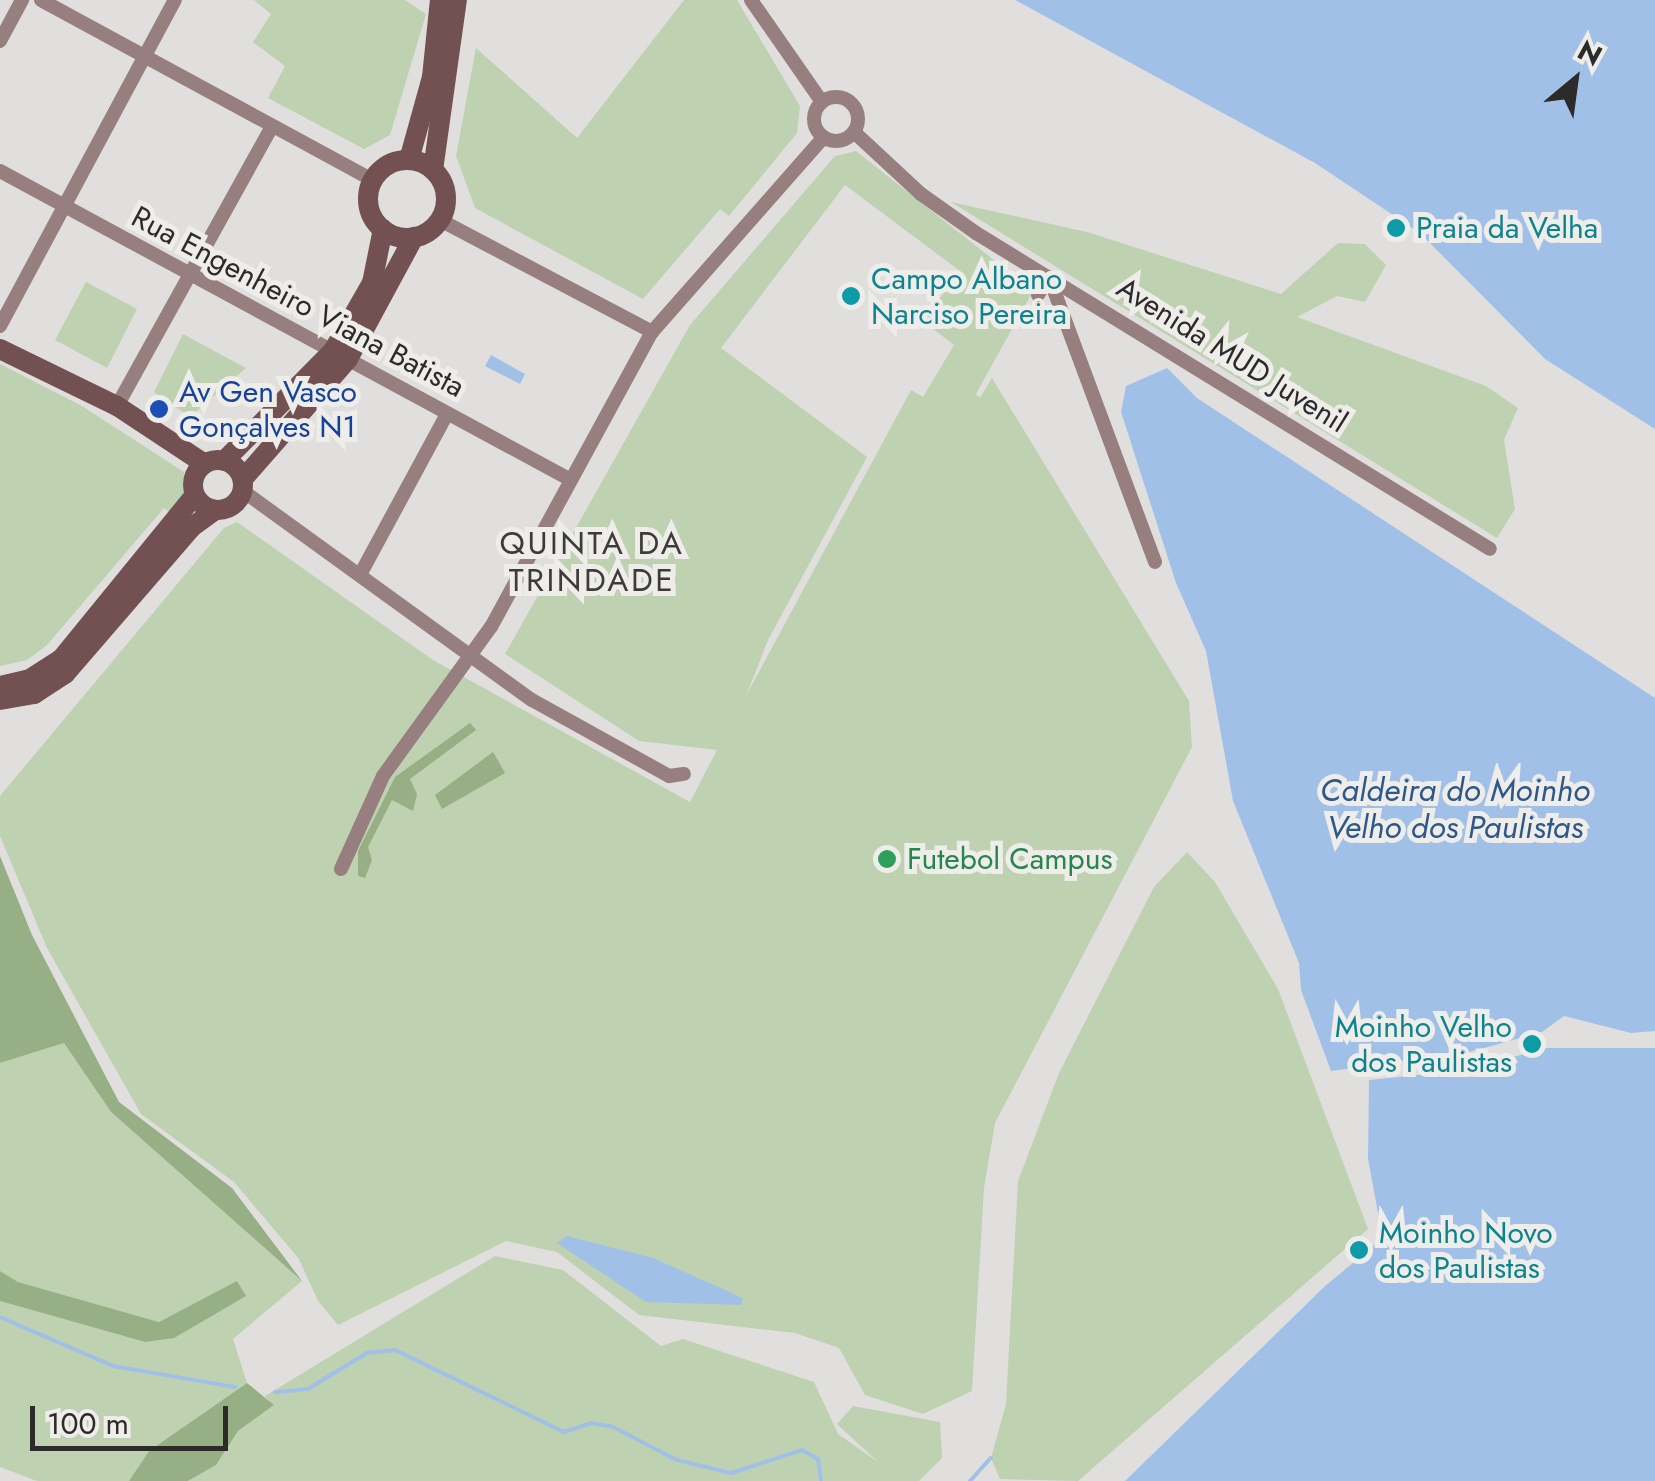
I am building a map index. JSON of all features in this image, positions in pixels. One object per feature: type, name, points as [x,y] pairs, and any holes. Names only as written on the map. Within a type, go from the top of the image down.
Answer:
[{"type":"main road","points":[[409,160],[432,77],[446,3]]},
{"type":"main road","points":[[0,700],[34,694],[65,674],[192,526],[215,510],[234,506],[243,485],[341,355],[414,237],[440,220],[446,199],[433,170],[446,3]]},
{"type":"main road","points":[[0,686],[30,680],[62,658],[195,495],[194,478],[341,355],[372,283],[383,230],[368,202],[372,180],[388,165],[409,160],[433,170]]},
{"type":"main road","points":[[383,230],[414,237]]},
{"type":"main road","points":[[0,349],[117,406],[214,462],[243,485]]},
{"type":"main road","points":[[195,495],[215,510]]},
{"type":"street","points":[[0,41],[22,0]]},
{"type":"street","points":[[41,0],[372,180]]},
{"type":"street","points":[[0,326],[175,0]]},
{"type":"street","points":[[751,0],[822,102]]},
{"type":"street","points":[[842,98],[853,106],[854,132],[837,140],[824,137],[814,120],[822,102],[842,98]]},
{"type":"street","points":[[117,406],[272,126]]},
{"type":"street","name":"Avenida MUD Juvenil","points":[[854,132],[944,212],[1490,548]]},
{"type":"street","points":[[341,870],[352,837],[408,734],[472,656],[652,332],[824,137]]},
{"type":"street","name":"Rua Engenheiro Viana Batista","points":[[0,171],[571,480]]},
{"type":"street","points":[[440,220],[652,332]]},
{"type":"street","points":[[1038,294],[1048,277]]},
{"type":"street","points":[[1048,277],[1155,562]]},
{"type":"street","points":[[361,572],[448,414]]},
{"type":"street","points":[[243,485],[472,656],[595,738],[669,776],[684,774]]},
{"type":"green space","points":[[254,0],[405,0],[426,14],[390,135],[364,149],[268,98],[285,66],[253,42],[271,14]]},
{"type":"green space","points":[[684,0],[737,0],[800,106],[797,133],[729,216],[720,209],[643,299],[475,208],[456,156],[476,48],[577,138]]},
{"type":"green space","points":[[856,151],[1033,291],[976,394],[980,398],[992,378],[1189,701],[1192,747],[995,1123],[984,1188],[972,1391],[923,1414],[865,1395],[839,1348],[795,1333],[639,1315],[557,1252],[506,1241],[338,1325],[318,1301],[299,1259],[234,1182],[141,1114],[47,948],[0,836],[0,796],[224,528],[237,522],[433,660],[690,802],[717,750],[639,741],[505,654],[690,325],[835,156]],"holes":[[[845,185],[960,271],[923,321],[954,345],[923,397],[911,390],[746,696],[768,640],[867,457],[721,348]]]},
{"type":"green space","points":[[951,202],[1087,232],[1281,294],[1338,243],[1365,244],[1386,265],[1365,302],[1337,296],[1297,317],[1486,386],[1518,408],[1504,440],[1515,509],[1497,538]]},
{"type":"green space","points":[[86,282],[137,309],[107,368],[55,340]]},
{"type":"green space","points":[[183,334],[246,368],[190,417],[154,392]]},
{"type":"green space","points":[[0,364],[82,406],[184,472],[183,496],[171,513],[164,508],[47,645],[27,660],[0,666]]},
{"type":"green space","points":[[470,723],[476,730],[410,779],[417,794],[413,811],[392,800],[368,847],[372,860],[365,878],[358,876],[358,851],[395,777]]},
{"type":"green space","points":[[493,752],[505,773],[442,809],[435,795]]},
{"type":"green space","points":[[1187,852],[1215,882],[1278,989],[1368,1229],[1078,1481],[1000,1479],[991,1458],[1006,1404],[1018,1181],[1059,1073],[1154,887]]},
{"type":"green space","points":[[0,856],[32,935],[119,1102],[232,1188],[302,1281],[111,1112],[64,1043],[0,1063]]},
{"type":"green space","points":[[64,1043],[111,1112],[302,1281],[233,1339],[247,1383],[149,1451],[129,1481],[37,1481],[0,1467],[0,1301],[145,1342],[237,1282],[159,1322],[18,1282],[0,1271],[0,1063]]},
{"type":"green space","points":[[495,1256],[563,1270],[661,1346],[683,1339],[814,1382],[838,1434],[878,1462],[837,1424],[853,1406],[940,1422],[942,1458],[919,1481],[188,1481],[216,1465],[238,1431],[273,1406],[265,1396]]},
{"type":"green space","points":[[0,1271],[18,1282],[159,1322],[237,1281],[246,1296],[174,1338],[145,1342],[0,1301]]},
{"type":"green space","points":[[247,1383],[274,1405],[238,1431],[216,1465],[188,1481],[129,1481],[149,1451]]},
{"type":"water","points":[[1015,0],[1655,0],[1655,429],[1545,359],[1420,233],[1315,163]]},
{"type":"water","points":[[491,355],[525,374],[520,384],[485,366]]},
{"type":"water","name":"Caldeira do Moinho Velho dos Paulistas","points":[[1167,368],[1197,398],[1655,698],[1655,1031],[1631,1033],[1564,1016],[1542,1032],[1462,1054],[1331,1071],[1301,990],[1299,963],[1233,801],[1206,651],[1176,583],[1121,412],[1126,386]]},
{"type":"water","points":[[1546,1048],[1655,1048],[1655,1481],[1125,1481],[1324,1287],[1390,1232],[1379,1218],[1368,1159],[1369,1080],[1465,1070]]},
{"type":"water","points":[[567,1236],[653,1258],[732,1293],[743,1299],[741,1305],[646,1302],[557,1243]]},
{"type":"waterway","points":[[0,1317],[113,1366],[235,1387]]},
{"type":"waterway","points":[[275,1392],[308,1389],[367,1353],[395,1350],[564,1432],[591,1423],[613,1427],[677,1460],[731,1473],[802,1450],[818,1459],[821,1481]]},
{"type":"waterway","points":[[970,1481],[991,1458]]},
{"type":"place","name":"Praia da Velha","points":[[1396,228]]},
{"type":"place","name":"Campo Albano Narciso Pereira","points":[[851,296]]},
{"type":"place","name":"Av Gen Vasco Gonçalves N1","points":[[159,409]]},
{"type":"place","name":"Futebol Campus","points":[[887,859]]},
{"type":"place","name":"Moinho Velho dos Paulistas","points":[[1532,1044]]},
{"type":"place","name":"Moinho Novo dos Paulistas","points":[[1359,1250]]},
{"type":"district","name":"QUINTA DA TRINDADE","points":[[592,562]]}]
